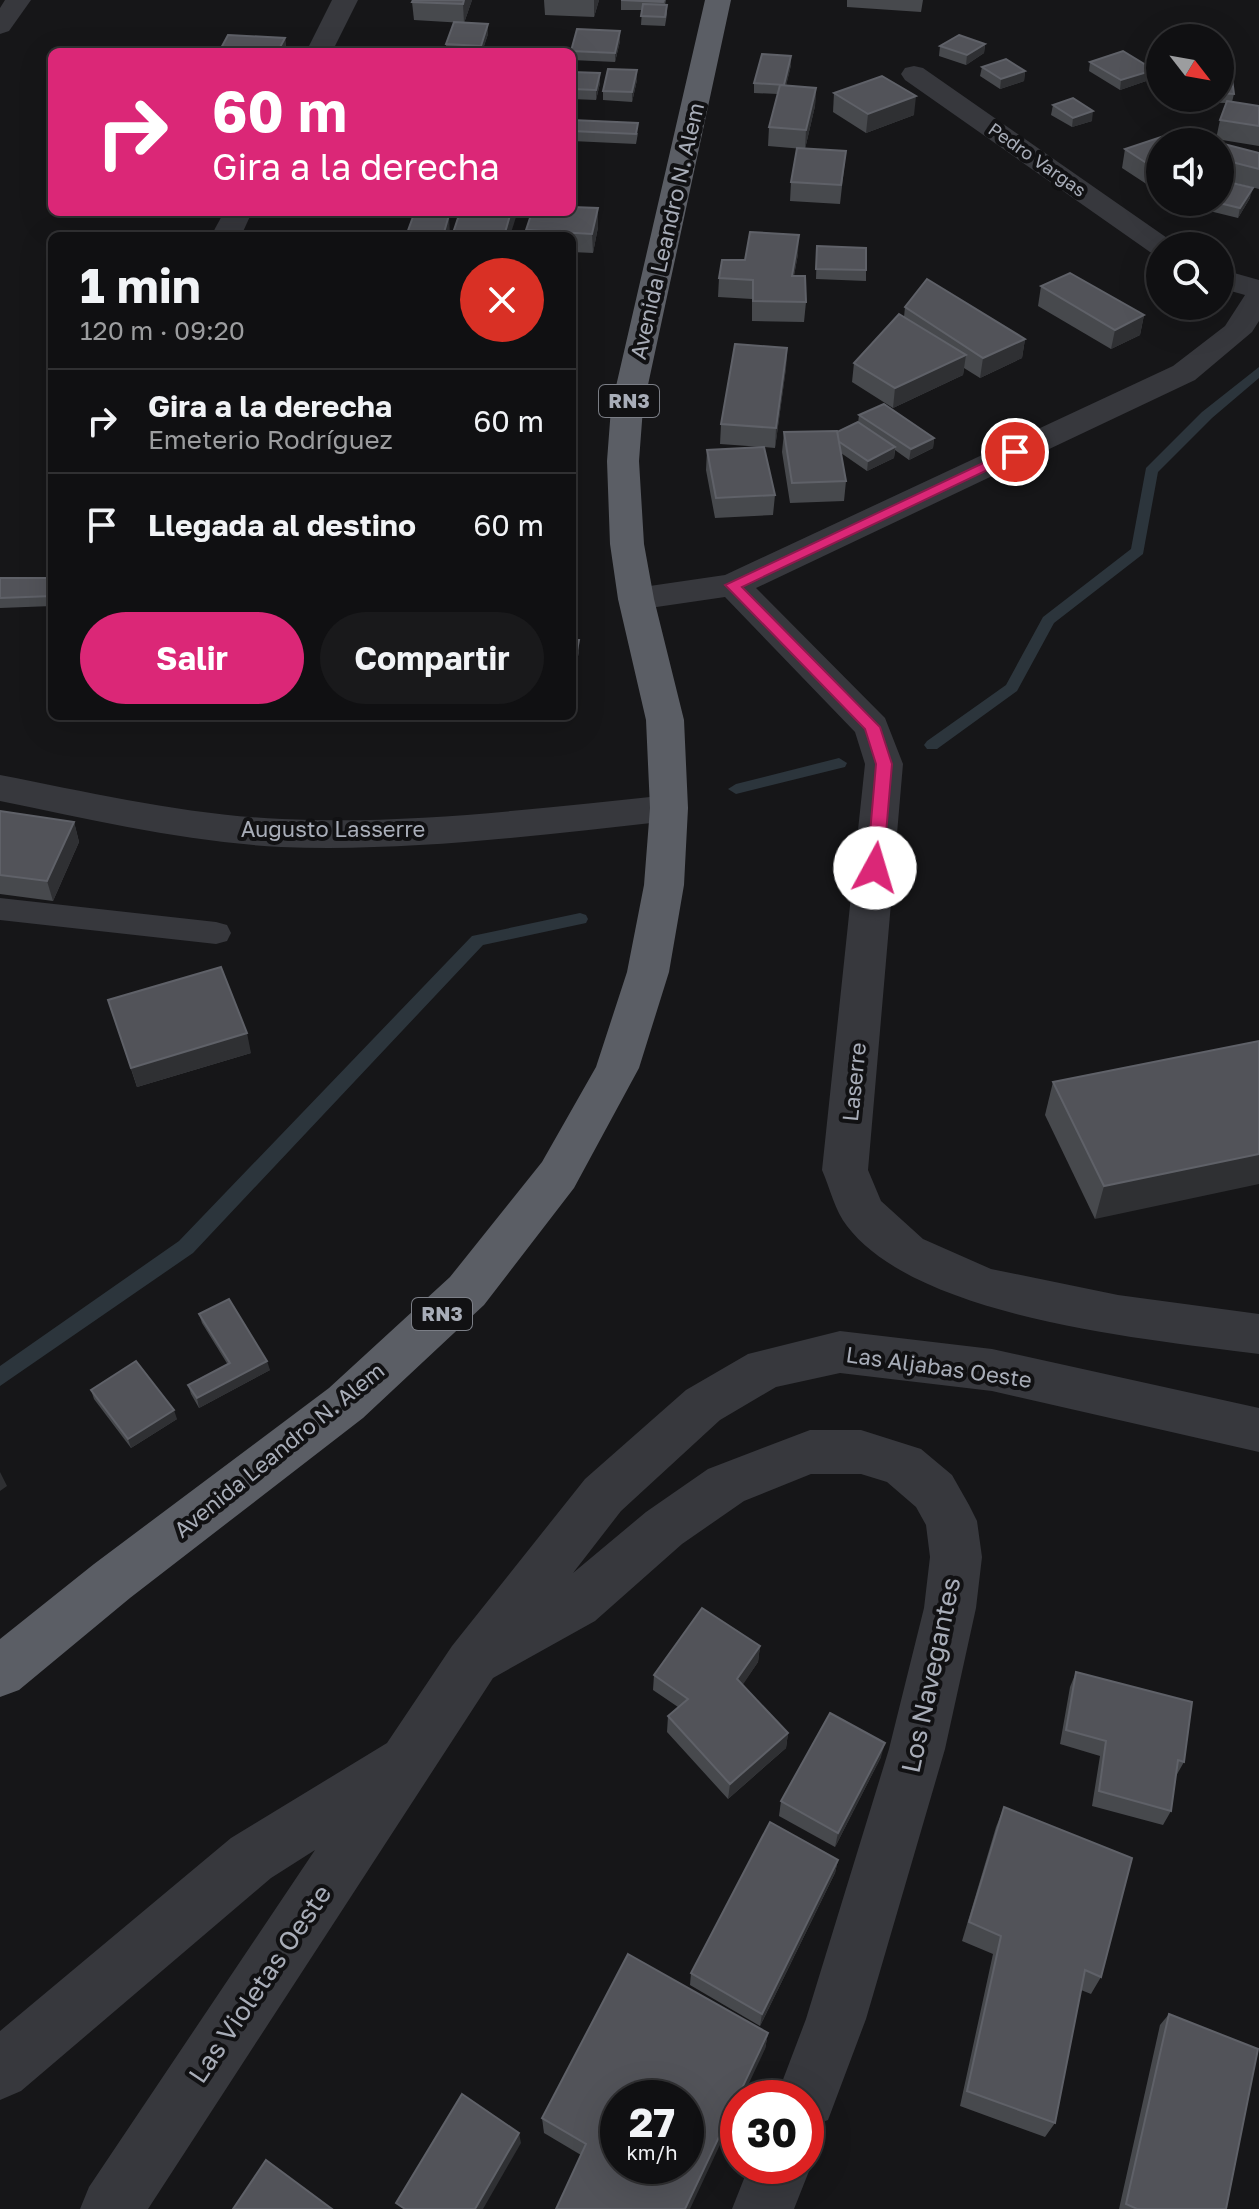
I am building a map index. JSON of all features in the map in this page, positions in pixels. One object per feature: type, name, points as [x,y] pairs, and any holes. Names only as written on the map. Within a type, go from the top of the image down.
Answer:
[{"type":"highway","name":"Avenida Leandro N. Alem","points":[[0,1672],[112,1581],[346,1403],[467,1291],[558,1175],[617,1068],[648,972],[664,885],[669,808],[665,720],[636,599],[627,544],[623,461],[627,408],[718,0]]},
{"type":"street","points":[[0,26],[18,0]]},
{"type":"street","points":[[321,48],[345,0]]},
{"type":"street","name":"Pedro Vargas","points":[[914,74],[1146,236]]},
{"type":"street","points":[[1234,282],[1259,290]]},
{"type":"street","points":[[636,599],[733,585],[1184,373],[1237,332],[1259,297]]},
{"type":"street","name":"Laserre","points":[[733,585],[872,727],[884,764],[845,1170],[863,1213],[907,1253],[984,1287],[1118,1315],[1259,1334]]},
{"type":"street","name":"Augusto Lasserre","points":[[0,788],[193,825],[280,833],[364,834],[462,829],[669,808]]},
{"type":"street","name":"Las Aljabas Oeste","points":[[409,1758],[471,1664],[538,1574],[603,1495],[703,1405],[765,1369],[840,1352],[992,1370],[1259,1430]]},
{"type":"street","name":"Los Navegantes","points":[[471,1664],[576,1604],[664,1528],[726,1485],[810,1452],[861,1452],[903,1465],[934,1491],[951,1521],[956,1557],[950,1608],[917,1749],[836,2019],[813,2080]]},
{"type":"street","points":[[0,2070],[251,1858],[409,1758]]},
{"type":"street","name":"Las Violetas Oeste","points":[[111,2209],[409,1758]]},
{"type":"street","points":[[763,2209],[773,2184]]},
{"type":"lane","points":[[0,909],[216,933]]},
{"type":"building","points":[[413,0],[464,0],[463,4]]},
{"type":"building","points":[[621,0],[664,0],[663,2]]},
{"type":"building","points":[[643,4],[667,5],[665,17],[641,16]]},
{"type":"building","points":[[454,22],[488,24],[481,46],[446,44]]},
{"type":"building","points":[[577,29],[620,31],[615,53],[576,51],[576,48],[572,48]]},
{"type":"building","points":[[228,35],[285,38],[280,48],[221,48]]},
{"type":"building","points":[[959,35],[985,44],[967,55],[940,46]]},
{"type":"building","points":[[1123,51],[1146,65],[1146,72],[1121,80],[1090,62]]},
{"type":"building","points":[[762,54],[791,56],[784,85],[754,83]]},
{"type":"building","points":[[1006,59],[1025,71],[1001,79],[982,67]]},
{"type":"building","points":[[608,69],[637,70],[632,92],[603,91]]},
{"type":"building","points":[[576,72],[600,73],[596,90],[576,89]]},
{"type":"building","points":[[882,76],[916,96],[868,114],[834,93]]},
{"type":"building","points":[[780,85],[816,88],[806,130],[769,127]]},
{"type":"building","points":[[1073,98],[1093,111],[1073,118],[1053,105]]},
{"type":"building","points":[[1234,102],[1259,106],[1259,126],[1220,120],[1223,112],[1234,112]]},
{"type":"building","points":[[576,120],[638,123],[636,134],[576,131]]},
{"type":"building","points":[[1146,142],[1146,163],[1125,149]]},
{"type":"building","points":[[1234,147],[1259,153],[1259,169],[1234,163]]},
{"type":"building","points":[[797,148],[846,151],[841,185],[791,182]]},
{"type":"building","points":[[1234,183],[1253,188],[1240,208],[1234,207]]},
{"type":"building","points":[[576,207],[598,208],[592,234],[526,230],[531,216],[576,216]]},
{"type":"building","points":[[413,216],[449,216],[444,232],[407,232]]},
{"type":"building","points":[[459,216],[510,216],[505,232],[453,232]]},
{"type":"building","points":[[750,232],[799,235],[792,276],[805,276],[806,302],[753,301],[753,280],[719,278],[722,260],[745,260]]},
{"type":"building","points":[[817,246],[866,248],[866,270],[816,269]]},
{"type":"building","points":[[1070,273],[1144,315],[1115,330],[1041,286]]},
{"type":"building","points":[[927,279],[1025,339],[983,358],[905,307]]},
{"type":"building","points":[[899,314],[966,355],[895,388],[854,363]]},
{"type":"building","points":[[735,344],[787,348],[776,428],[721,424]]},
{"type":"building","points":[[884,404],[934,438],[911,449],[859,415]]},
{"type":"building","points":[[858,422],[895,447],[868,461],[838,441],[837,432]]},
{"type":"building","points":[[837,431],[846,481],[792,483],[784,432]]},
{"type":"building","points":[[764,447],[775,495],[716,498],[707,450]]},
{"type":"building","points":[[0,578],[48,578],[48,596],[0,598]]},
{"type":"building","points":[[0,811],[74,822],[47,881],[0,875]]},
{"type":"building","points":[[221,967],[247,1033],[131,1068],[108,1000]]},
{"type":"building","points":[[1259,1041],[1259,1154],[1104,1186],[1053,1082]]},
{"type":"building","points":[[229,1299],[267,1361],[197,1398],[188,1385],[230,1363],[199,1314]]},
{"type":"building","points":[[136,1361],[174,1410],[128,1439],[91,1390]]},
{"type":"building","points":[[702,1608],[760,1646],[737,1679],[788,1733],[730,1784],[668,1716],[688,1699],[654,1675]]},
{"type":"building","points":[[1076,1672],[1192,1702],[1184,1762],[1178,1760],[1171,1811],[1099,1791],[1106,1741],[1066,1730]]},
{"type":"building","points":[[830,1713],[885,1743],[838,1833],[781,1801]]},
{"type":"building","points":[[1004,1807],[1132,1858],[1101,1977],[1085,1970],[1055,2123],[967,2091],[1001,1936],[969,1922]]},
{"type":"building","points":[[770,1822],[838,1860],[762,2014],[691,1973]]},
{"type":"building","points":[[628,1954],[768,2033],[746,2080],[720,2080],[720,2135],[704,2169],[704,2080],[600,2080],[600,2184],[697,2184],[685,2209],[556,2209],[586,2144],[542,2118]]},
{"type":"building","points":[[1169,2014],[1258,2049],[1226,2209],[1137,2209],[1126,2204]]},
{"type":"building","points":[[462,2094],[519,2133],[475,2209],[405,2209],[396,2203]]},
{"type":"building","points":[[266,2160],[332,2209],[233,2209]]},
{"type":"waterway","points":[[932,745],[1012,688],[1048,620],[1138,551],[1151,471],[1207,415],[1259,371]]},
{"type":"waterway","points":[[736,789],[839,763]]},
{"type":"waterway","points":[[0,1377],[186,1247],[478,940],[580,919]]},
{"type":"route","points":[[875,868],[884,764],[872,727],[733,585],[1015,452]]}]
